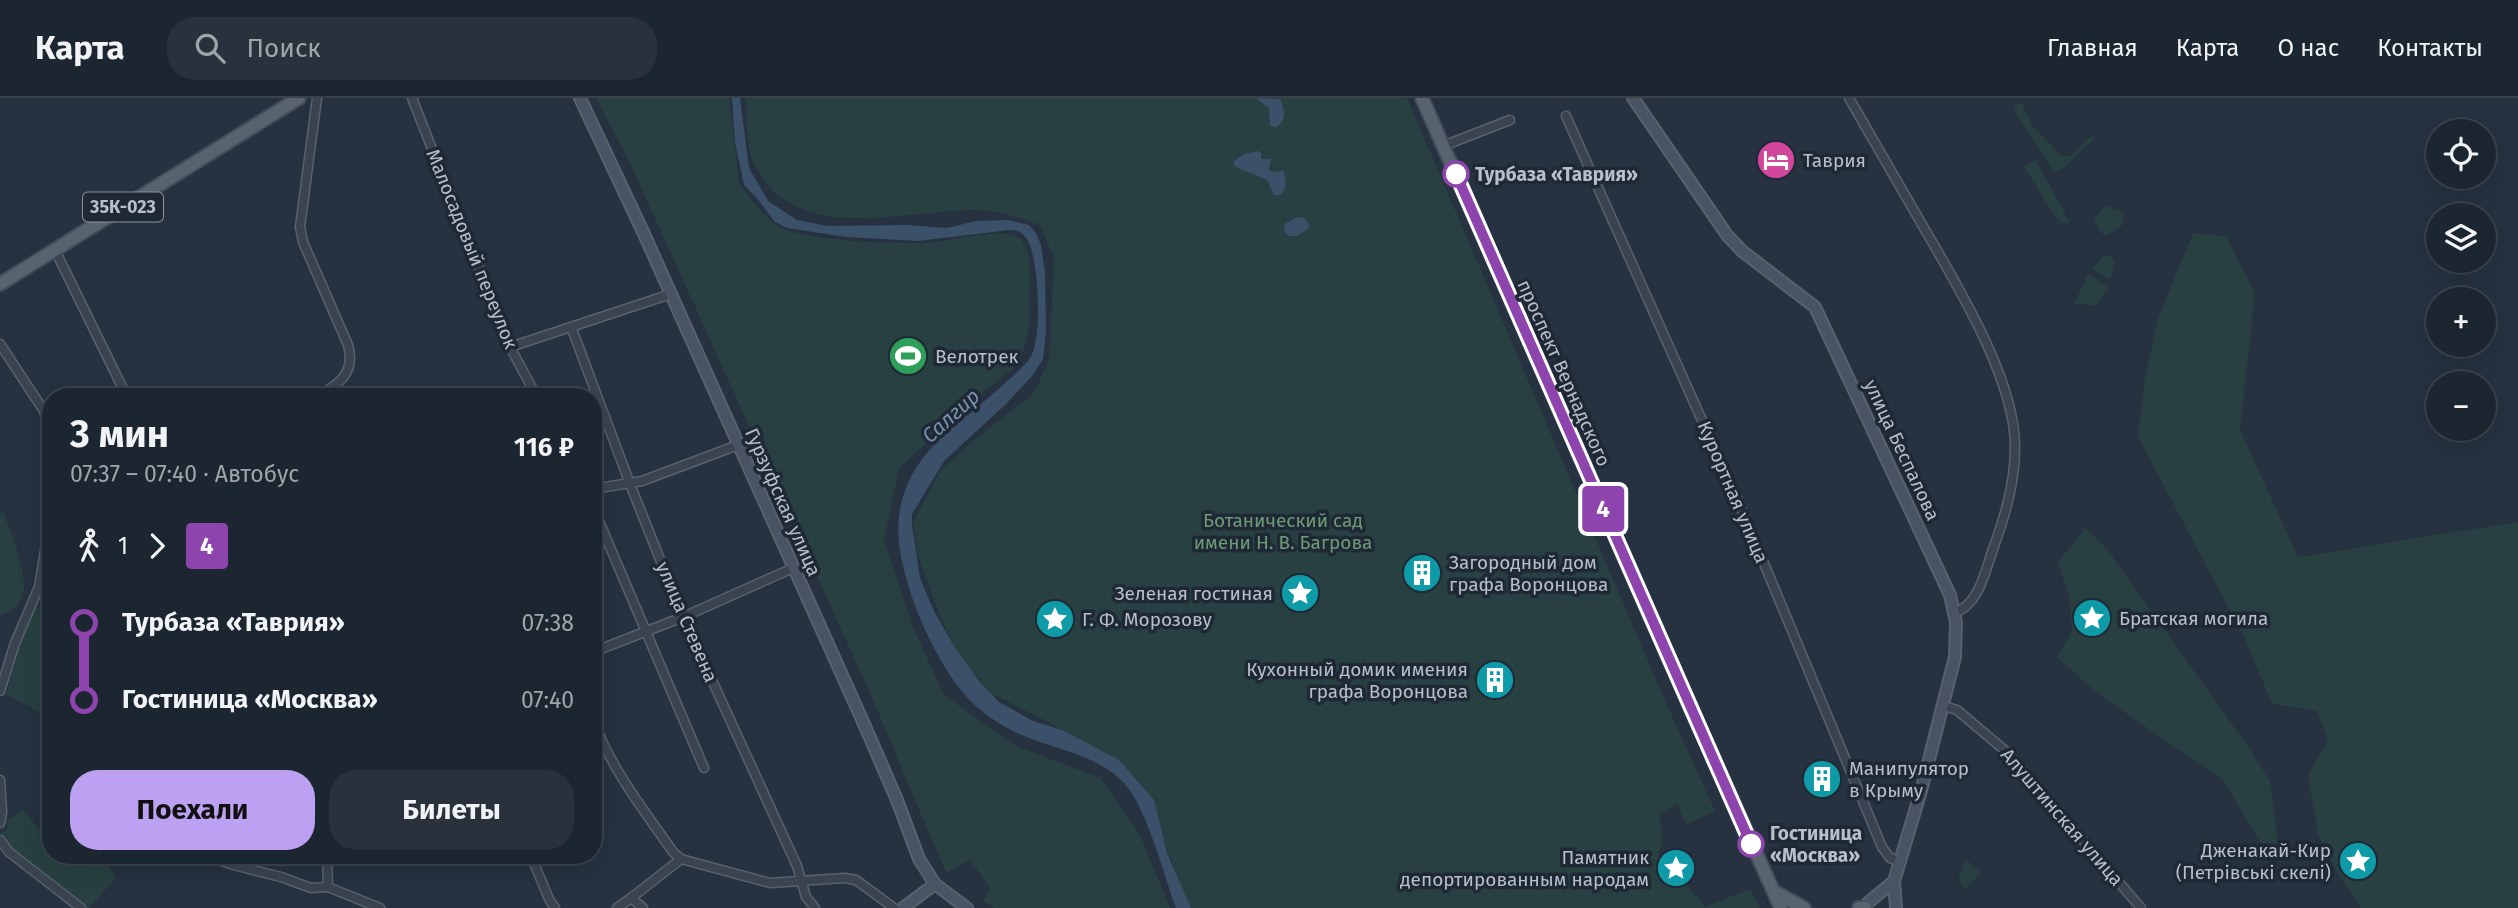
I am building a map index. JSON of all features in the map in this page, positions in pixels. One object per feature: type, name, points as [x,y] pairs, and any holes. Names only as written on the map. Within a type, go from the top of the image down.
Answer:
[{"type":"main road","name":"35К-023","points":[[0,284],[299,98]]},
{"type":"main road","name":"Гурзуфская улица","points":[[580,98],[864,724],[919,859],[935,884],[967,908]]},
{"type":"main road","name":"проспект Вернадского","points":[[1422,98],[1690,709],[1782,908]]},
{"type":"main road","name":"улица Беспалова","points":[[1633,98],[1727,235],[1742,251],[1815,307],[1950,595],[1955,613],[1957,642],[1944,706],[1894,881],[1896,908]]},
{"type":"main road","name":"улица Беспалова","points":[[1862,908],[1894,881]]},
{"type":"main road","points":[[903,908],[935,884]]},
{"type":"main road","points":[[1775,892],[1804,908]]},
{"type":"street","points":[[317,98],[300,227],[303,242],[348,345],[351,363],[343,380],[331,388]]},
{"type":"street","name":"Малосадовый переулок","points":[[412,98],[510,347],[532,388]]},
{"type":"street","points":[[1849,98],[1972,310],[2009,410],[2015,446],[2012,483],[2002,527],[1976,596],[1955,613]]},
{"type":"street","name":"Курортная улица","points":[[1566,116],[1738,500],[1882,847],[1890,859],[1901,862]]},
{"type":"street","points":[[1443,146],[1510,120]]},
{"type":"street","points":[[55,250],[123,388]]},
{"type":"street","points":[[510,347],[572,329],[671,294]]},
{"type":"street","name":"улица Стевена","points":[[572,329],[594,388]]},
{"type":"street","points":[[0,344],[42,408]]},
{"type":"street","name":"улица Стевена","points":[[602,409],[683,617],[797,866],[806,897],[815,908]]},
{"type":"street","points":[[602,488],[630,484],[738,444]]},
{"type":"street","points":[[602,528],[704,768]]},
{"type":"street","points":[[602,649],[646,633],[793,568]]},
{"type":"street","points":[[0,691],[15,643],[39,587],[42,569]]},
{"type":"street","name":"Алуштинская улица","points":[[1944,706],[1957,710],[2008,753],[2141,908]]},
{"type":"street","points":[[602,743],[618,773],[673,852],[681,859],[770,883],[844,878],[856,880],[894,908]]},
{"type":"street","points":[[0,780],[0,823]]},
{"type":"street","points":[[0,840],[9,852],[81,908]]},
{"type":"street","points":[[617,908],[681,859]]},
{"type":"street","points":[[230,864],[311,888],[328,887],[380,908]]},
{"type":"street","points":[[327,864],[328,887]]},
{"type":"street","points":[[534,864],[555,908]]},
{"type":"street","points":[[631,898],[643,908]]},
{"type":"green space","points":[[596,98],[729,98],[739,181],[752,200],[781,228],[833,239],[902,243],[1003,234],[1013,235],[1024,244],[1030,265],[1030,314],[1023,351],[1014,367],[946,424],[899,469],[884,539],[912,625],[944,695],[1014,745],[1100,778],[1139,833],[1170,908],[995,908],[983,901],[990,888],[970,860],[946,873],[869,691],[629,161]]},
{"type":"green space","name":"Ботанический сад имени Н. В. Багрова","points":[[746,98],[1407,98],[1666,703],[1715,811],[1686,825],[1677,803],[1659,815],[1663,840],[1658,854],[1660,866],[1668,878],[1686,884],[1705,907],[1750,889],[1760,908],[1190,908],[1164,842],[1118,762],[1049,722],[992,694],[957,654],[918,556],[913,522],[940,471],[1034,393],[1049,359],[1054,258],[1040,225],[1002,213],[978,210],[860,218],[830,216],[803,209],[779,196],[753,162],[748,143]]},
{"type":"green space","points":[[2017,103],[2022,104],[2033,127],[2061,156],[2070,156],[2088,138],[2097,136],[2062,169],[2054,172],[2017,116],[2014,109]]},
{"type":"green space","points":[[2036,160],[2070,223],[2061,223],[2057,219],[2024,167]]},
{"type":"green space","points":[[2105,206],[2124,212],[2122,226],[2106,236],[2100,232],[2094,218]]},
{"type":"green space","points":[[2193,233],[2226,236],[2255,293],[2240,430],[2298,557],[2518,522],[2518,908],[2361,908],[2339,876],[2318,834],[2308,775],[2328,740],[2317,711],[2272,704],[2245,639],[2138,437],[2144,384],[2157,321]]},
{"type":"green space","points":[[2109,255],[2115,260],[2110,280],[2092,269],[2104,256]]},
{"type":"green space","points":[[2088,274],[2109,288],[2096,305],[2074,304]]},
{"type":"green space","points":[[3,512],[16,545],[24,585],[19,604],[0,616],[0,513]]},
{"type":"green space","points":[[2086,528],[2107,549],[2270,781],[2278,847],[2260,842],[2223,780],[2101,696],[2057,657],[2072,631],[2070,600],[2058,562]]},
{"type":"green space","points":[[36,607],[42,608],[42,711],[39,712],[6,694],[26,624]]},
{"type":"green space","points":[[24,810],[42,834],[42,864],[107,864],[116,878],[89,908],[85,908],[13,851],[1,834],[8,829],[6,821]]},
{"type":"green space","points":[[1965,858],[1981,873],[1965,889],[1958,881]]},
{"type":"water","points":[[732,98],[740,98],[749,168],[768,201],[797,220],[827,226],[907,225],[947,228],[976,221],[1007,220],[1029,225],[1036,233],[1041,245],[1045,273],[1046,331],[1043,359],[1033,375],[1006,404],[944,461],[912,514],[920,578],[934,611],[955,648],[979,681],[999,702],[1033,721],[1062,730],[1119,760],[1154,800],[1167,853],[1191,908],[1176,908],[1153,839],[1129,789],[1108,769],[1082,756],[1026,737],[1006,727],[965,696],[925,631],[907,583],[899,537],[899,517],[904,494],[913,474],[938,441],[1018,372],[1030,358],[1034,348],[1038,317],[1037,280],[1027,239],[1012,230],[918,241],[846,237],[787,228],[775,222],[744,185],[735,142]]},
{"type":"water","points":[[1256,98],[1280,99],[1284,115],[1280,125],[1270,126],[1269,108]]},
{"type":"water","points":[[1258,151],[1261,153],[1261,159],[1271,159],[1269,169],[1272,172],[1284,171],[1286,185],[1281,195],[1274,195],[1267,180],[1236,167],[1233,162],[1244,154]]},
{"type":"water","points":[[1297,217],[1304,218],[1309,228],[1297,236],[1289,236],[1284,231],[1285,224]]},
{"type":"bus line","name":"4","points":[[1456,174],[1751,844]]},
{"type":"place","name":"Таврия","points":[[1776,160]]},
{"type":"place","name":"Турбаза «Таврия»","points":[[1456,174]]},
{"type":"place","name":"Велотрек","points":[[908,356]]},
{"type":"place","name":"Загородный дом графа Воронцова","points":[[1422,573]]},
{"type":"place","name":"Зеленая гостиная","points":[[1300,593]]},
{"type":"place","name":"Братская могила","points":[[2092,618]]},
{"type":"place","name":"Г. Ф. Морозову","points":[[1055,619]]},
{"type":"place","name":"Кухонный домик имения графа Воронцова","points":[[1495,680]]},
{"type":"place","name":"Манипулятор в Крыму","points":[[1822,779]]},
{"type":"place","name":"Гостиница «Москва»","points":[[1751,844]]},
{"type":"place","name":"Дженакай-Кир (Петрівські скелі)","points":[[2358,861]]},
{"type":"place","name":"Памятник депортированным народам","points":[[1676,868]]},
{"type":"water label","name":"Салгир","points":[[951,416]]}]
